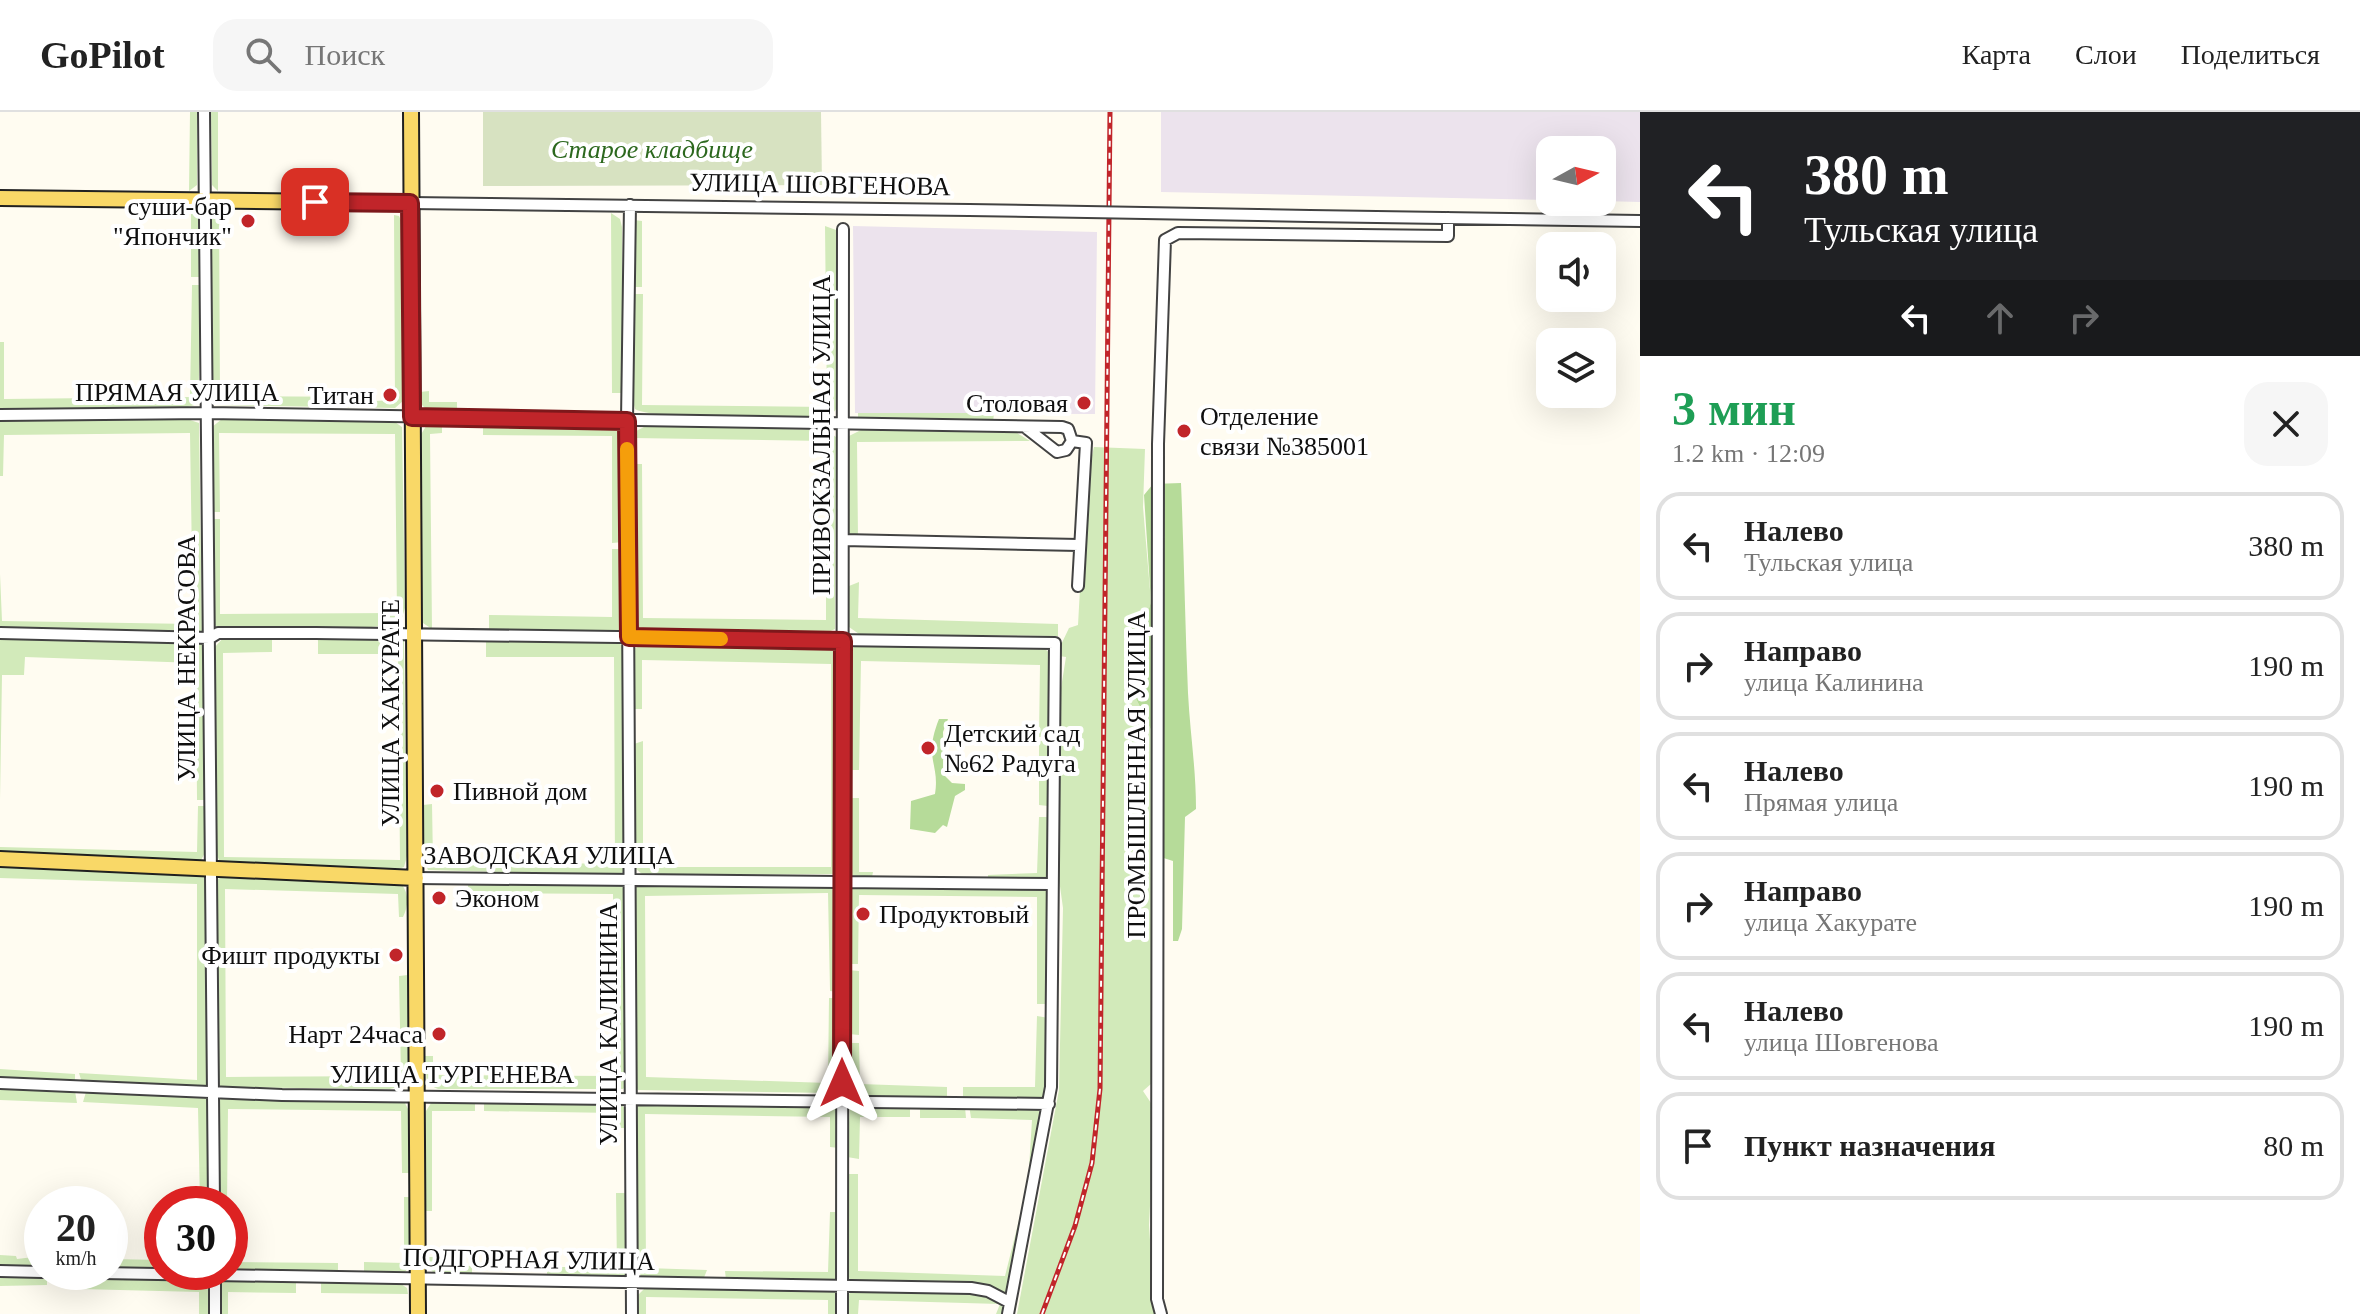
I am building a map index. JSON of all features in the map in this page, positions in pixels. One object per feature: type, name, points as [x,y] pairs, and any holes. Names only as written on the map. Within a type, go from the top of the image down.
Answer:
[{"type":"main road","name":"УЛИЦА ХАКУРАТЕ","points":[[411,112],[418,1314]]},
{"type":"main road","name":"УЛИЦА ШОВГЕНОВА","points":[[0,198],[410,203]]},
{"type":"main road","name":"ЗАВОДСКАЯ УЛИЦА","points":[[0,859],[416,878]]},
{"type":"street","name":"УЛИЦА НЕКРАСОВА","points":[[204,112],[214,1186]]},
{"type":"street","name":"УЛИЦА ШОВГЕНОВА","points":[[410,203],[1640,221]]},
{"type":"street","name":"УЛИЦА КАЛИНИНА","points":[[630,205],[627,421],[632,1314]]},
{"type":"street","name":"ПРОМЫШЛЕННАЯ УЛИЦА","points":[[1160,1312],[1158,444],[1165,240],[1178,233],[1448,236],[1448,218]]},
{"type":"street","name":"ПРИВОКЗАЛЬНАЯ УЛИЦА","points":[[842,1314],[843,229]]},
{"type":"street","name":"ПРЯМАЯ УЛИЦА","points":[[0,415],[207,413],[1062,427],[1068,429],[1072,441]]},
{"type":"street","points":[[1025,427],[1057,452],[1066,450],[1072,441],[1086,443],[1078,586]]},
{"type":"street","points":[[843,540],[1079,545]]},
{"type":"street","points":[[0,633],[210,638],[218,633],[413,634],[1055,643],[1051,884],[1055,904],[1049,1104],[1009,1308]]},
{"type":"street","name":"ЗАВОДСКАЯ УЛИЦА","points":[[416,878],[1051,884]]},
{"type":"street","name":"УЛИЦА ТУРГЕНЕВА","points":[[0,1083],[213,1093],[1049,1104]]},
{"type":"street","name":"ПОДГОРНАЯ УЛИЦА","points":[[0,1271],[24,1272]]},
{"type":"street","name":"ПОДГОРНАЯ УЛИЦА","points":[[248,1275],[971,1288],[988,1291],[1009,1308]]},
{"type":"street","points":[[215,1290],[215,1314]]},
{"type":"shaded area","points":[[1161,112],[1640,112],[1640,202],[1616,201],[1616,136],[1536,136],[1536,200],[1161,192]]},
{"type":"shaded area","points":[[853,226],[1097,232],[1095,414],[855,413]]},
{"type":"green space","points":[[190,112],[197,112],[197,185],[189,191]]},
{"type":"green space","points":[[211,112],[218,112],[218,191],[212,185]]},
{"type":"green space","name":"Старое кладбище","points":[[483,112],[821,112],[822,185],[483,186]]},
{"type":"green space","points":[[191,210],[198,217],[200,277],[191,277]]},
{"type":"green space","points":[[219,211],[220,396],[375,397],[375,401],[395,400],[394,215],[399,216],[403,225],[403,401],[395,408],[215,405],[212,401],[211,219]]},
{"type":"green space","points":[[611,213],[620,219],[622,227],[622,393],[612,393]]},
{"type":"green space","points":[[634,220],[642,221],[642,287],[635,287]]},
{"type":"green space","points":[[825,226],[836,230],[837,408],[833,413],[796,418],[733,418],[670,416],[635,409],[632,397],[633,294],[643,294],[642,405],[827,407]]},
{"type":"green space","points":[[192,285],[202,285],[198,404],[184,408],[0,408],[0,342],[4,342],[4,399],[190,397]]},
{"type":"green space","points":[[429,391],[429,402],[457,402],[457,412],[427,410],[421,404],[420,392]]},
{"type":"green space","points":[[858,413],[994,413],[993,423],[858,420]]},
{"type":"green space","points":[[222,419],[395,422],[402,427],[405,608],[400,624],[362,628],[220,628],[213,624],[210,519],[220,519],[220,614],[397,613],[395,434],[219,433],[220,512],[210,512],[212,427]]},
{"type":"green space","points":[[0,420],[190,420],[199,423],[202,632],[0,629],[0,574],[2,621],[193,624],[190,433],[4,435],[3,476],[0,476]]},
{"type":"green space","points":[[428,423],[442,423],[442,433],[430,434],[432,629],[423,623],[422,609],[420,436]]},
{"type":"green space","points":[[483,423],[617,427],[624,438],[624,542],[612,543],[612,436],[483,435]]},
{"type":"green space","points":[[646,426],[826,430],[836,437],[835,629],[806,635],[643,633],[634,623],[633,464],[642,464],[643,618],[826,620],[826,441],[633,438],[634,432]]},
{"type":"green space","points":[[861,430],[1017,433],[1030,441],[857,442],[858,538],[848,534],[847,442],[849,436]]},
{"type":"green space","points":[[1094,447],[1145,449],[1143,507],[1151,602],[1127,680],[1154,736],[1153,1053],[1152,1083],[1143,1091],[1155,1109],[1149,1225],[1155,1314],[1017,1314],[1059,1090],[1063,908],[1058,872],[1061,688],[1066,657],[1059,656],[1058,651],[1069,628],[1078,625],[1086,480]]},
{"type":"green space","points":[[1181,483],[1188,693],[1196,809],[1185,817],[1182,929],[1178,941],[1173,941],[1173,861],[1154,855],[1154,736],[1127,680],[1151,602],[1144,495],[1153,484]]},
{"type":"green space","points":[[612,549],[624,549],[623,631],[489,630],[489,615],[612,617]]},
{"type":"green space","points":[[859,582],[858,618],[1058,624],[1058,636],[859,634],[849,627],[849,586]]},
{"type":"green space","points":[[0,637],[204,644],[207,800],[197,800],[196,663],[25,657],[24,675],[2,675],[0,800]]},
{"type":"green space","points":[[224,637],[272,637],[272,652],[223,653],[224,857],[400,860],[398,654],[318,654],[318,638],[404,641],[407,856],[404,867],[396,870],[220,862],[216,853],[214,648]]},
{"type":"green space","points":[[486,642],[619,643],[624,648],[624,872],[615,875],[428,870],[424,860],[423,805],[432,804],[433,861],[615,864],[614,657],[486,657]]},
{"type":"green space","points":[[650,642],[831,647],[838,652],[838,868],[834,874],[643,875],[634,867],[634,744],[643,741],[643,867],[831,867],[831,664],[642,660],[642,709],[634,709],[633,649]]},
{"type":"green space","points":[[855,646],[1045,649],[1052,655],[1050,736],[1039,737],[1040,665],[861,661],[859,770],[848,770],[847,654]]},
{"type":"green space","points":[[939,719],[948,719],[943,732],[944,775],[952,783],[965,784],[965,790],[955,796],[947,827],[943,825],[935,833],[910,829],[911,801],[935,794],[932,743]]},
{"type":"green space","points":[[1039,741],[1050,741],[1048,806],[1039,805]]},
{"type":"green space","points":[[848,798],[859,798],[859,872],[873,872],[872,877],[855,878],[849,873]]},
{"type":"green space","points":[[198,806],[206,806],[207,849],[200,862],[0,853],[0,847],[197,852]]},
{"type":"green space","points":[[1039,817],[1049,817],[1046,878],[988,879],[988,875],[1037,873]]},
{"type":"green space","points":[[0,863],[206,876],[207,1086],[202,1089],[82,1083],[79,1073],[197,1080],[197,884],[0,878]]},
{"type":"green space","points":[[224,875],[401,883],[407,899],[403,917],[399,917],[398,894],[225,889],[226,1077],[401,1076],[399,976],[408,975],[409,1076],[404,1085],[390,1089],[220,1087],[217,1082],[215,890],[216,881]]},
{"type":"green space","points":[[468,883],[622,886],[625,893],[627,1084],[623,1089],[438,1089],[427,1084],[425,1056],[433,1056],[433,1075],[615,1076],[613,894],[468,893]]},
{"type":"green space","points":[[638,884],[837,887],[838,992],[830,991],[828,893],[645,896],[646,1077],[828,1083],[829,998],[838,998],[837,1084],[832,1093],[638,1090],[634,1083],[633,890]]},
{"type":"green space","points":[[849,886],[1048,888],[1049,1004],[1037,1004],[1037,897],[859,895],[858,964],[847,964]]},
{"type":"green space","points":[[848,970],[859,971],[859,1035],[849,1034]]},
{"type":"green space","points":[[1037,1016],[1049,1018],[1044,1096],[1035,1100],[963,1099],[963,1087],[1035,1087]]},
{"type":"green space","points":[[849,1043],[859,1043],[860,1084],[947,1087],[947,1098],[854,1095],[848,1086]]},
{"type":"green space","points":[[0,1069],[75,1074],[75,1081],[0,1078]]},
{"type":"green space","points":[[0,1087],[75,1091],[77,1103],[0,1100]]},
{"type":"green space","points":[[86,1092],[207,1098],[209,1186],[200,1186],[198,1108],[83,1102]]},
{"type":"green space","points":[[221,1099],[404,1101],[409,1111],[409,1173],[402,1173],[401,1111],[228,1109],[227,1186],[217,1186],[217,1105]]},
{"type":"green space","points":[[484,1099],[619,1104],[625,1108],[626,1128],[618,1128],[615,1113],[484,1111]]},
{"type":"green space","points":[[433,1100],[475,1100],[475,1111],[432,1111],[432,1211],[426,1211],[426,1111]]},
{"type":"green space","points":[[641,1103],[836,1106],[839,1148],[830,1147],[830,1117],[645,1114],[646,1268],[707,1270],[703,1280],[642,1277],[636,1268],[635,1109]]},
{"type":"green space","points":[[969,1105],[1036,1108],[1042,1113],[1010,1293],[850,1279],[845,1274],[847,1174],[858,1174],[858,1271],[1005,1276],[1028,1184],[1032,1120],[971,1118]]},
{"type":"green space","points":[[850,1106],[910,1106],[910,1117],[860,1117],[859,1159],[847,1157]]},
{"type":"green space","points":[[920,1107],[965,1107],[966,1118],[920,1118]]},
{"type":"green space","points":[[616,1193],[626,1193],[625,1275],[547,1276],[547,1267],[617,1267]]},
{"type":"green space","points":[[404,1197],[410,1197],[409,1267],[404,1273],[364,1273],[364,1262],[404,1263]]},
{"type":"green space","points":[[830,1212],[839,1212],[836,1281],[726,1280],[725,1271],[828,1272]]},
{"type":"green space","points":[[0,1255],[24,1258],[24,1266],[0,1265]]},
{"type":"green space","points":[[427,1257],[442,1257],[443,1265],[472,1266],[472,1274],[435,1274],[427,1266]]},
{"type":"green space","points":[[128,1259],[144,1260],[144,1270],[128,1270]]},
{"type":"green space","points":[[248,1262],[338,1263],[338,1273],[248,1272]]},
{"type":"green space","points":[[0,1274],[24,1275],[24,1285],[0,1286]]},
{"type":"green space","points":[[128,1276],[144,1277],[144,1290],[211,1290],[211,1314],[199,1314],[199,1292],[120,1290],[128,1290]]},
{"type":"green space","points":[[248,1281],[296,1281],[296,1293],[228,1292],[228,1314],[218,1314],[220,1290],[248,1290]]},
{"type":"green space","points":[[321,1283],[401,1284],[407,1288],[408,1294],[321,1293]]},
{"type":"green space","points":[[647,1286],[833,1290],[837,1292],[839,1314],[828,1314],[828,1300],[646,1297],[646,1314],[635,1314],[636,1297]]},
{"type":"green space","points":[[852,1291],[982,1292],[1004,1304],[1006,1314],[996,1314],[1000,1304],[859,1300],[858,1314],[846,1314],[846,1297]]},
{"type":"railway","points":[[1042,1314],[1075,1226],[1092,1163],[1100,1089],[1110,112]]},
{"type":"slow traffic","points":[[627,449],[629,637],[721,639]]},
{"type":"place","name":"суши-бар \"Япончик\"","points":[[248,221]]},
{"type":"place","name":"Титан","points":[[390,395]]},
{"type":"place","name":"Столовая","points":[[1084,403]]},
{"type":"place","name":"Отделение связи №385001","points":[[1184,431]]},
{"type":"place","name":"Детский сад №62 Радуга","points":[[928,748]]},
{"type":"place","name":"Пивной дом","points":[[437,791]]},
{"type":"place","name":"Эконом","points":[[439,898]]},
{"type":"place","name":"Продуктовый","points":[[863,914]]},
{"type":"place","name":"Фишт продукты","points":[[396,955]]},
{"type":"place","name":"Нарт 24часа","points":[[439,1034]]},
{"type":"route","points":[[315,202],[410,203],[412,417],[627,421],[629,637],[843,641],[842,1083]]}]
